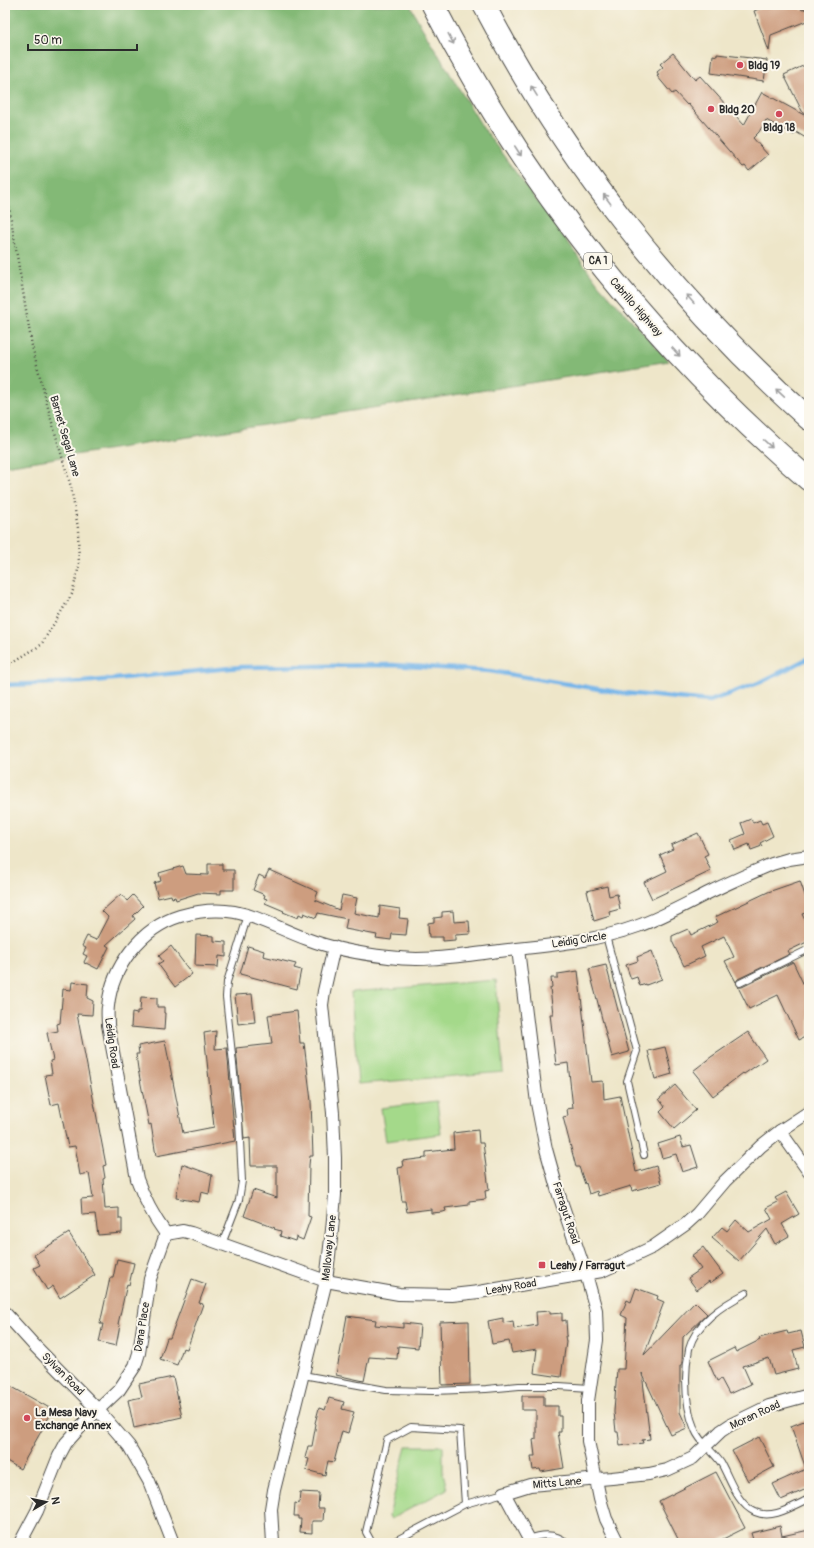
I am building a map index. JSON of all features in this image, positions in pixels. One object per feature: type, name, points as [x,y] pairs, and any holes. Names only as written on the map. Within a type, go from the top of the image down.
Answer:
[{"type":"highway","name":"Cabrillo Highway","points":[[433,5],[471,75],[504,130],[554,204],[597,261],[638,311],[703,381],[749,427],[809,480]]},
{"type":"highway","points":[[484,5],[517,64],[566,141],[642,243],[682,291],[720,332],[770,383],[809,419]]},
{"type":"street","name":"Leidig Circle","points":[[334,948],[391,958],[410,958],[462,955],[518,949],[606,936],[645,923],[772,864],[788,859],[809,856]]},
{"type":"street","name":"Leidig Road","points":[[166,1234],[151,1213],[143,1197],[137,1179],[108,1025],[108,1007],[112,989],[117,973],[126,957],[144,938],[163,924],[178,916],[209,910],[226,910],[248,915],[307,939],[334,948]]},
{"type":"street","name":"Malloway Lane","points":[[273,1543],[271,1510],[274,1490],[326,1281],[335,1195],[333,1105],[322,1005],[334,948]]},
{"type":"street","name":"Farragut Road","points":[[518,949],[537,1103],[546,1149],[558,1192],[595,1304],[597,1340],[587,1418],[588,1441],[595,1480],[606,1519],[618,1543]]},
{"type":"street","name":"Leahy Road","points":[[166,1234],[183,1231],[326,1281],[399,1294],[452,1295],[486,1291],[602,1271],[619,1264],[670,1236],[697,1214],[725,1181],[743,1163],[780,1131],[809,1112]]},
{"type":"street","points":[[780,1131],[809,1172]]},
{"type":"street","name":"Dana Place","points":[[98,1410],[119,1390],[135,1366],[139,1353],[150,1279],[166,1234]]},
{"type":"street","name":"Sylvan Road","points":[[5,1313],[125,1440],[140,1464],[158,1501],[173,1543]]},
{"type":"street","name":"Moran Road","points":[[595,1480],[649,1474],[667,1470],[693,1458],[721,1432],[743,1419],[774,1404],[809,1395]]},
{"type":"street","points":[[20,1543],[37,1511],[59,1456],[66,1443],[98,1410]]},
{"type":"street","name":"Mitts Lane","points":[[504,1493],[530,1485],[595,1480]]},
{"type":"street","points":[[504,1493],[530,1541]]},
{"type":"lane","points":[[222,1244],[239,1200],[242,1181],[239,1121],[226,997],[227,982],[248,915]]},
{"type":"lane","points":[[606,936],[637,1051],[627,1081],[644,1156]]},
{"type":"lane","points":[[740,982],[809,949]]},
{"type":"lane","points":[[746,1293],[726,1304],[703,1324],[694,1337],[689,1349],[686,1368],[686,1389],[689,1411],[699,1439],[719,1460],[738,1496],[746,1506],[756,1512],[768,1514],[782,1512],[809,1499]]},
{"type":"lane","points":[[303,1375],[386,1390],[433,1392],[519,1386],[590,1388]]},
{"type":"lane","points":[[372,1543],[366,1532],[387,1440],[411,1427],[460,1430],[464,1504]]},
{"type":"lane","points":[[390,1543],[464,1504],[504,1493]]},
{"type":"lane","points":[[530,1541],[540,1535],[549,1535],[558,1537],[567,1543]]},
{"type":"path","name":"Barnet Segal Lane","points":[[5,183],[32,346],[71,487],[78,528],[79,566],[72,594],[41,645],[5,666]]},
{"type":"green space","points":[[5,5],[410,5],[421,26],[483,128],[599,285],[669,361],[5,466]]},
{"type":"green space","points":[[496,980],[503,1072],[358,1084],[351,992]]},
{"type":"green space","points":[[437,1101],[441,1134],[386,1141],[381,1108]]},
{"type":"green space","points":[[406,1446],[443,1446],[443,1473],[447,1489],[391,1519],[389,1516]]},
{"type":"building","points":[[768,5],[800,5],[802,10],[809,8],[809,20],[771,35],[769,51],[754,11]]},
{"type":"building","points":[[673,53],[695,80],[700,76],[744,125],[762,92],[804,115],[784,75],[809,63],[809,140],[796,132],[794,135],[766,120],[759,132],[753,138],[768,155],[749,171],[745,166],[743,167],[688,104],[687,105],[675,92],[672,94],[657,76],[659,75],[657,72],[663,67],[660,64]]},
{"type":"building","name":"Bldg 19","points":[[717,54],[767,60],[764,81],[711,73],[713,55],[717,56]]},
{"type":"building","points":[[751,819],[753,823],[760,820],[762,824],[767,822],[773,836],[760,843],[762,846],[751,850],[749,844],[735,850],[731,840],[745,834],[741,823]]},
{"type":"building","points":[[698,833],[708,854],[704,856],[711,871],[652,899],[644,882],[667,871],[660,855],[673,849],[671,845]]},
{"type":"building","points":[[208,864],[222,864],[222,870],[234,870],[234,890],[221,890],[221,894],[198,893],[176,900],[175,897],[172,898],[171,895],[158,898],[154,883],[161,881],[159,873],[183,866],[186,874],[208,875]]},
{"type":"building","points":[[269,870],[318,892],[315,900],[339,910],[342,895],[357,898],[354,913],[379,918],[380,906],[400,909],[399,918],[408,919],[406,935],[392,934],[391,940],[376,938],[377,935],[345,929],[347,919],[318,913],[316,918],[304,913],[303,916],[299,914],[298,918],[283,912],[284,911],[265,903],[267,899],[264,898],[265,895],[253,890],[259,875],[265,878]]},
{"type":"building","points":[[800,881],[809,907],[809,912],[802,914],[809,929],[809,941],[788,951],[790,954],[738,979],[736,982],[725,961],[734,957],[724,936],[701,947],[705,956],[684,966],[672,941],[672,936],[688,929],[691,935],[718,922],[715,917],[768,892]]},
{"type":"building","points":[[607,886],[609,896],[617,894],[620,909],[609,912],[610,916],[594,921],[587,891]]},
{"type":"building","points":[[121,894],[127,901],[133,895],[143,906],[133,916],[135,919],[106,945],[109,947],[98,969],[86,963],[85,964],[84,962],[87,956],[83,954],[86,948],[82,946],[87,936],[96,940],[108,917],[102,911]]},
{"type":"building","points":[[453,911],[454,922],[469,921],[470,934],[455,935],[455,940],[443,941],[443,937],[429,937],[428,923],[434,922],[434,918],[442,917],[442,912]]},
{"type":"building","points":[[196,935],[214,936],[214,941],[226,942],[226,957],[219,956],[218,967],[195,966]]},
{"type":"building","points":[[171,946],[192,974],[175,987],[158,964],[163,961],[159,956]]},
{"type":"building","points":[[248,946],[264,951],[263,956],[296,964],[294,968],[301,970],[297,989],[240,974]]},
{"type":"building","points":[[652,951],[662,979],[640,986],[637,977],[631,979],[626,965],[638,961],[637,957]]},
{"type":"building","points":[[793,962],[809,996],[809,1035],[799,1040],[778,995],[749,1009],[738,987],[742,987]]},
{"type":"building","points":[[606,965],[629,1052],[612,1057],[589,969]]},
{"type":"building","points":[[578,971],[591,1082],[603,1081],[604,1099],[620,1096],[636,1172],[656,1166],[661,1183],[632,1191],[631,1186],[598,1196],[597,1191],[589,1194],[579,1167],[576,1167],[563,1117],[568,1116],[567,1109],[573,1108],[568,1063],[556,1065],[550,1014],[553,1014],[550,988],[552,987],[551,978],[558,978],[558,974]]},
{"type":"building","points":[[72,982],[88,984],[87,998],[93,1001],[92,1015],[77,1014],[106,1165],[103,1166],[105,1178],[103,1179],[105,1209],[119,1208],[119,1219],[122,1219],[122,1233],[98,1235],[95,1214],[82,1215],[81,1199],[93,1198],[89,1173],[80,1175],[75,1146],[68,1147],[59,1103],[51,1105],[45,1075],[52,1074],[50,1061],[53,1060],[47,1033],[58,1031],[57,1024],[60,1023],[63,989],[71,990]]},
{"type":"building","points":[[252,994],[255,1022],[238,1024],[235,995]]},
{"type":"building","points":[[141,997],[157,998],[157,1007],[164,1007],[164,1030],[131,1027],[132,1013],[137,1014],[137,1011],[140,1011]]},
{"type":"building","points":[[297,1011],[300,1043],[304,1043],[311,1101],[313,1156],[310,1156],[309,1165],[308,1216],[311,1217],[303,1240],[296,1237],[295,1241],[280,1236],[281,1231],[274,1229],[275,1228],[244,1216],[253,1190],[277,1198],[277,1166],[251,1166],[250,1138],[244,1139],[236,1048],[272,1044],[268,1015]]},
{"type":"building","points":[[216,1031],[215,1049],[227,1048],[235,1141],[156,1156],[151,1124],[149,1125],[138,1069],[136,1054],[139,1054],[138,1046],[165,1041],[183,1133],[214,1127],[204,1033]]},
{"type":"building","points":[[748,1032],[766,1059],[744,1074],[743,1073],[713,1096],[693,1071]]},
{"type":"building","points":[[665,1047],[672,1074],[655,1079],[648,1051]]},
{"type":"building","points":[[675,1085],[696,1110],[674,1129],[660,1112],[665,1107],[659,1099]]},
{"type":"building","points":[[478,1130],[479,1143],[483,1143],[489,1190],[485,1191],[486,1199],[469,1201],[469,1205],[445,1208],[446,1211],[443,1212],[431,1213],[431,1209],[407,1212],[405,1201],[402,1201],[398,1168],[403,1167],[402,1161],[426,1158],[426,1152],[454,1149],[453,1133]]},
{"type":"building","points":[[680,1137],[683,1147],[691,1145],[698,1167],[682,1172],[676,1154],[662,1158],[658,1144]]},
{"type":"building","points":[[182,1164],[212,1175],[209,1194],[201,1192],[199,1202],[176,1198]]},
{"type":"building","points":[[786,1192],[799,1214],[782,1224],[789,1236],[775,1244],[767,1229],[739,1261],[712,1238],[722,1227],[727,1231],[736,1220],[749,1232],[772,1219],[766,1208],[778,1202],[775,1198]]},
{"type":"building","points":[[69,1233],[95,1275],[60,1298],[53,1286],[47,1290],[34,1268],[40,1265],[34,1255]]},
{"type":"building","points":[[703,1247],[723,1274],[710,1283],[709,1281],[697,1290],[688,1278],[701,1269],[691,1256]]},
{"type":"building","points":[[117,1259],[134,1263],[129,1285],[127,1284],[118,1324],[120,1325],[116,1346],[99,1342],[103,1324],[100,1324],[110,1278],[113,1278]]},
{"type":"building","points":[[192,1279],[206,1284],[199,1303],[203,1304],[187,1349],[183,1348],[177,1365],[160,1359],[167,1338],[170,1338]]},
{"type":"building","points":[[636,1288],[658,1296],[657,1299],[664,1302],[644,1355],[695,1302],[707,1314],[683,1337],[682,1365],[680,1365],[680,1412],[687,1428],[671,1435],[642,1373],[650,1439],[642,1440],[643,1443],[620,1446],[618,1432],[616,1432],[614,1412],[617,1369],[624,1369],[627,1318],[621,1315],[627,1300],[631,1302]]},
{"type":"building","points":[[550,1311],[550,1314],[562,1313],[562,1321],[566,1320],[567,1336],[565,1336],[566,1342],[561,1377],[534,1373],[537,1349],[512,1353],[509,1341],[492,1344],[488,1321],[503,1318],[503,1323],[513,1321],[514,1329],[537,1325],[536,1312]]},
{"type":"building","points":[[347,1316],[376,1320],[375,1325],[403,1328],[403,1323],[420,1325],[418,1348],[398,1346],[397,1359],[369,1357],[364,1381],[336,1375]]},
{"type":"building","points":[[469,1321],[470,1384],[442,1385],[440,1322]]},
{"type":"building","points":[[787,1331],[788,1334],[801,1331],[805,1347],[793,1350],[798,1369],[774,1375],[769,1358],[743,1366],[751,1384],[729,1394],[721,1379],[717,1381],[708,1361],[734,1348],[736,1352],[760,1340],[759,1338]]},
{"type":"building","points":[[173,1377],[182,1417],[134,1428],[128,1400],[142,1397],[139,1384]]},
{"type":"building","name":"La Mesa Navy Exchange Annex","points":[[5,1383],[53,1410],[20,1469],[5,1460]]},
{"type":"building","points":[[522,1396],[544,1396],[544,1406],[558,1406],[558,1416],[561,1416],[561,1432],[558,1432],[564,1468],[541,1472],[540,1469],[533,1470],[531,1456],[535,1456],[533,1440],[536,1439],[536,1410],[522,1410]]},
{"type":"building","points":[[329,1398],[344,1402],[342,1409],[354,1412],[348,1433],[342,1431],[334,1462],[328,1461],[325,1475],[306,1470],[309,1459],[305,1458],[308,1446],[312,1446],[315,1423],[319,1408],[325,1410]]},
{"type":"building","points":[[809,1419],[809,1488],[781,1500],[773,1484],[806,1469],[791,1426]]},
{"type":"building","points":[[759,1437],[774,1467],[748,1481],[732,1451]]},
{"type":"building","points":[[716,1472],[745,1528],[715,1543],[680,1543],[659,1501]]},
{"type":"building","points":[[300,1492],[319,1493],[318,1508],[324,1508],[323,1521],[312,1521],[312,1533],[300,1532],[301,1519],[298,1519],[298,1516],[294,1516],[295,1503],[299,1504]]},
{"type":"building","points":[[780,1526],[782,1536],[809,1530],[809,1543],[754,1543],[751,1533]]},
{"type":"waterway","points":[[5,685],[82,682],[241,667],[392,665],[490,671],[623,693],[710,701],[761,682],[809,658]]},
{"type":"place","name":"Bldg 19","points":[[740,65]]},
{"type":"place","name":"Bldg 20","points":[[711,109]]},
{"type":"place","name":"Bldg 18","points":[[779,114]]},
{"type":"place","name":"Leahy / Farragut","points":[[542,1265]]},
{"type":"place","name":"La Mesa Navy Exchange Annex","points":[[27,1418]]}]
